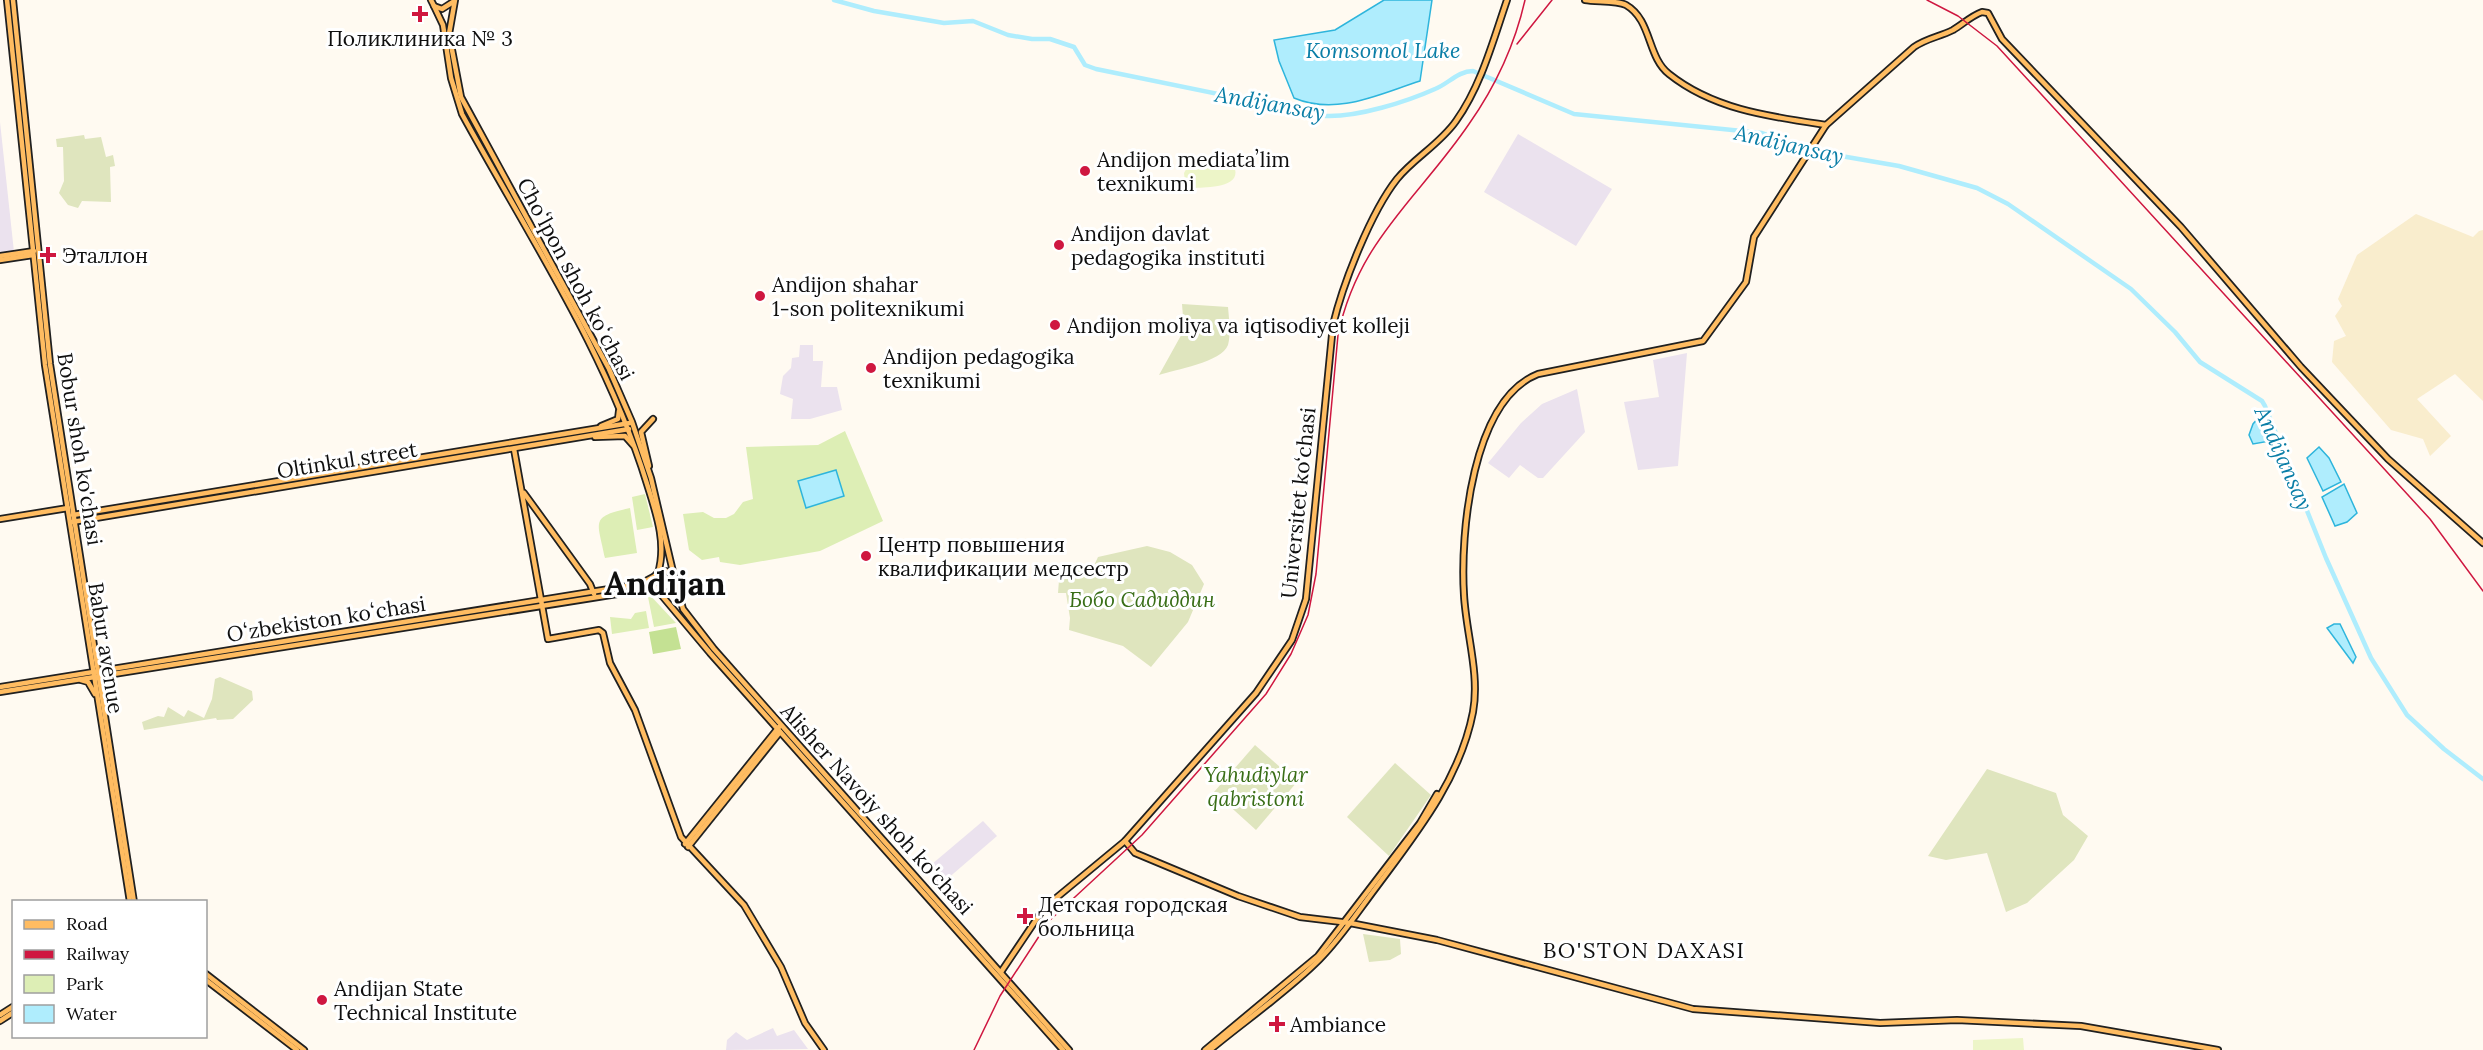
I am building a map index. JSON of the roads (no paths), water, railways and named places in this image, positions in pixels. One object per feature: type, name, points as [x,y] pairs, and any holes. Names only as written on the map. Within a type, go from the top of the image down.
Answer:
[{"type":"main road","points":[[0,258],[34,253],[7,0]]},
{"type":"main road","name":"Bobur shoh ko'chasi","points":[[13,0],[34,253],[72,522],[134,900]]},
{"type":"main road","name":"Choʻlpon shoh koʻchasi","points":[[431,0],[443,25],[451,78],[462,114],[595,339],[651,478],[675,578]]},
{"type":"main road","points":[[434,6],[446,8],[454,0]]},
{"type":"main road","name":"Choʻlpon shoh koʻchasi","points":[[454,0],[449,34],[459,91],[467,112],[504,185],[590,340],[631,426],[657,508],[663,552],[656,574]]},
{"type":"main road","name":"Universitet kо‘chasi","points":[[1001,972],[1044,908],[1125,841],[1256,693],[1292,640],[1306,599],[1333,325],[1344,288],[1387,194],[1399,177],[1445,135],[1463,109],[1480,77],[1507,0]]},
{"type":"main road","points":[[1585,0],[1625,4],[1640,20],[1661,66],[1676,79],[1714,99],[1746,112],[1826,126]]},
{"type":"main road","points":[[1209,1049],[1319,960],[1424,824],[1465,741],[1475,699],[1464,589],[1472,485],[1491,422],[1511,393],[1525,380],[1538,374],[1703,341],[1746,282],[1754,237],[1826,126],[1914,47],[1928,37],[1940,36],[1957,28],[1982,12],[1988,13],[2002,39],[2181,227],[2309,376],[2388,459],[2483,543]]},
{"type":"main road","points":[[599,428],[620,416],[612,389]]},
{"type":"main road","points":[[651,478],[641,432],[653,419]]},
{"type":"main road","name":"Oltinkul street","points":[[72,522],[530,443],[599,428],[631,426]]},
{"type":"main road","name":"Oltinkul street","points":[[71,515],[514,448],[530,443],[589,436],[631,426]]},
{"type":"main road","points":[[589,436],[606,438],[625,436],[639,456]]},
{"type":"main road","points":[[514,448],[548,639],[599,630],[603,633],[610,663],[635,710],[686,845],[744,905],[782,967],[805,1023],[824,1050]]},
{"type":"main road","points":[[522,490],[594,594]]},
{"type":"main road","points":[[0,519],[70,507],[80,514]]},
{"type":"main road","points":[[71,515],[81,520]]},
{"type":"main road","points":[[669,572],[675,578],[674,588],[668,592],[656,590],[656,574],[669,572]]},
{"type":"main road","name":"Oʻzbekiston koʻchasi","points":[[0,687],[96,674],[542,603],[640,584],[656,574]]},
{"type":"main road","name":"Alisher Navoiy shoh ko'chasi","points":[[675,578],[683,609],[707,645]]},
{"type":"main road","name":"Oʻzbekiston koʻchasi","points":[[594,594],[656,590]]},
{"type":"main road","name":"Alisher Navoiy shoh ko'chasi","points":[[656,590],[936,904],[1001,972],[1070,1050]]},
{"type":"main road","name":"Oʻzbekiston koʻchasi","points":[[0,692],[75,680],[96,674]]},
{"type":"main road","name":"Babur avenue","points":[[96,674],[97,696],[130,900]]},
{"type":"main road","points":[[75,680],[88,682],[97,696]]},
{"type":"main road","points":[[686,845],[780,729]]},
{"type":"main road","points":[[1125,841],[1135,853],[1238,896],[1300,917],[1407,933],[1515,959],[1693,1009],[1880,1023],[1950,1021],[2081,1026],[2218,1050]]},
{"type":"main road","name":"Alisher Navoiy shoh ko'chasi","points":[[959,929],[1063,1050]]},
{"type":"main road","points":[[207,975],[304,1050]]},
{"type":"main road","points":[[207,981],[297,1050]]},
{"type":"water","name":"Komsomol Lake","points":[[1384,0],[1432,0],[1420,81],[1373,97],[1342,104],[1310,103],[1294,98],[1279,61],[1274,40],[1335,30]]},
{"type":"water","points":[[2260,416],[2270,441],[2253,444],[2249,435],[2253,424]]},
{"type":"water","points":[[2319,447],[2329,458],[2341,482],[2323,491],[2307,458]]},
{"type":"water","points":[[836,470],[844,496],[806,508],[798,481]]},
{"type":"water","points":[[2344,484],[2357,513],[2347,522],[2335,526],[2322,497]]},
{"type":"water","points":[[2340,624],[2356,657],[2353,663],[2327,628]]},
{"type":"waterway","name":"Andijansay","points":[[834,0],[874,11],[944,23],[973,21],[1008,35],[1050,39],[1074,47],[1085,65],[1096,69],[1326,116],[1352,114],[1396,104],[1440,87],[1458,75],[1473,71],[1574,114],[1762,133],[1812,151],[1899,166],[1977,188],[2008,204],[2131,289],[2175,332],[2200,362],[2262,401],[2326,558],[2371,658],[2407,715],[2444,749],[2483,779]]},
{"type":"railway","points":[[974,1050],[1000,996],[1049,921],[1142,835],[1266,694],[1291,654],[1308,615],[1316,574],[1338,335],[1347,302],[1375,246],[1450,151],[1487,95],[1510,49],[1525,0]]},
{"type":"railway","points":[[1517,44],[1552,0]]},
{"type":"railway","points":[[1927,0],[1958,16],[1997,46],[2430,519],[2483,591]]},
{"type":"place","name":"Поликлиника № 3","points":[[420,14]]},
{"type":"place","name":"Andijon mediataʼlim texnikumi","points":[[1085,171]]},
{"type":"place","name":"Andijon davlat pedagogika instituti","points":[[1059,245]]},
{"type":"place","name":"Эталлон","points":[[48,255]]},
{"type":"place","name":"Andijon shahar 1-son politexnikumi","points":[[760,296]]},
{"type":"place","name":"Andijon moliya va iqtisodiyet kolleji","points":[[1055,325]]},
{"type":"place","name":"Andijon pedagogika texnikumi","points":[[871,368]]},
{"type":"place","name":"Центр повышения квалификации медсестр","points":[[866,556]]},
{"type":"place","name":"Детская городская больница","points":[[1025,916]]},
{"type":"place","name":"Andijan State Technical Institute","points":[[322,1000]]},
{"type":"place","name":"Ambiance","points":[[1277,1024]]},
{"type":"district","name":"Andijan","points":[[665,583]]},
{"type":"district","name":"BO'STON DAXASI","points":[[1644,950]]},
{"type":"park label","name":"Бобо Садиддин","points":[[1142,599]]},
{"type":"park label","name":"Yahudiylar qabristoni","points":[[1256,786]]}]
